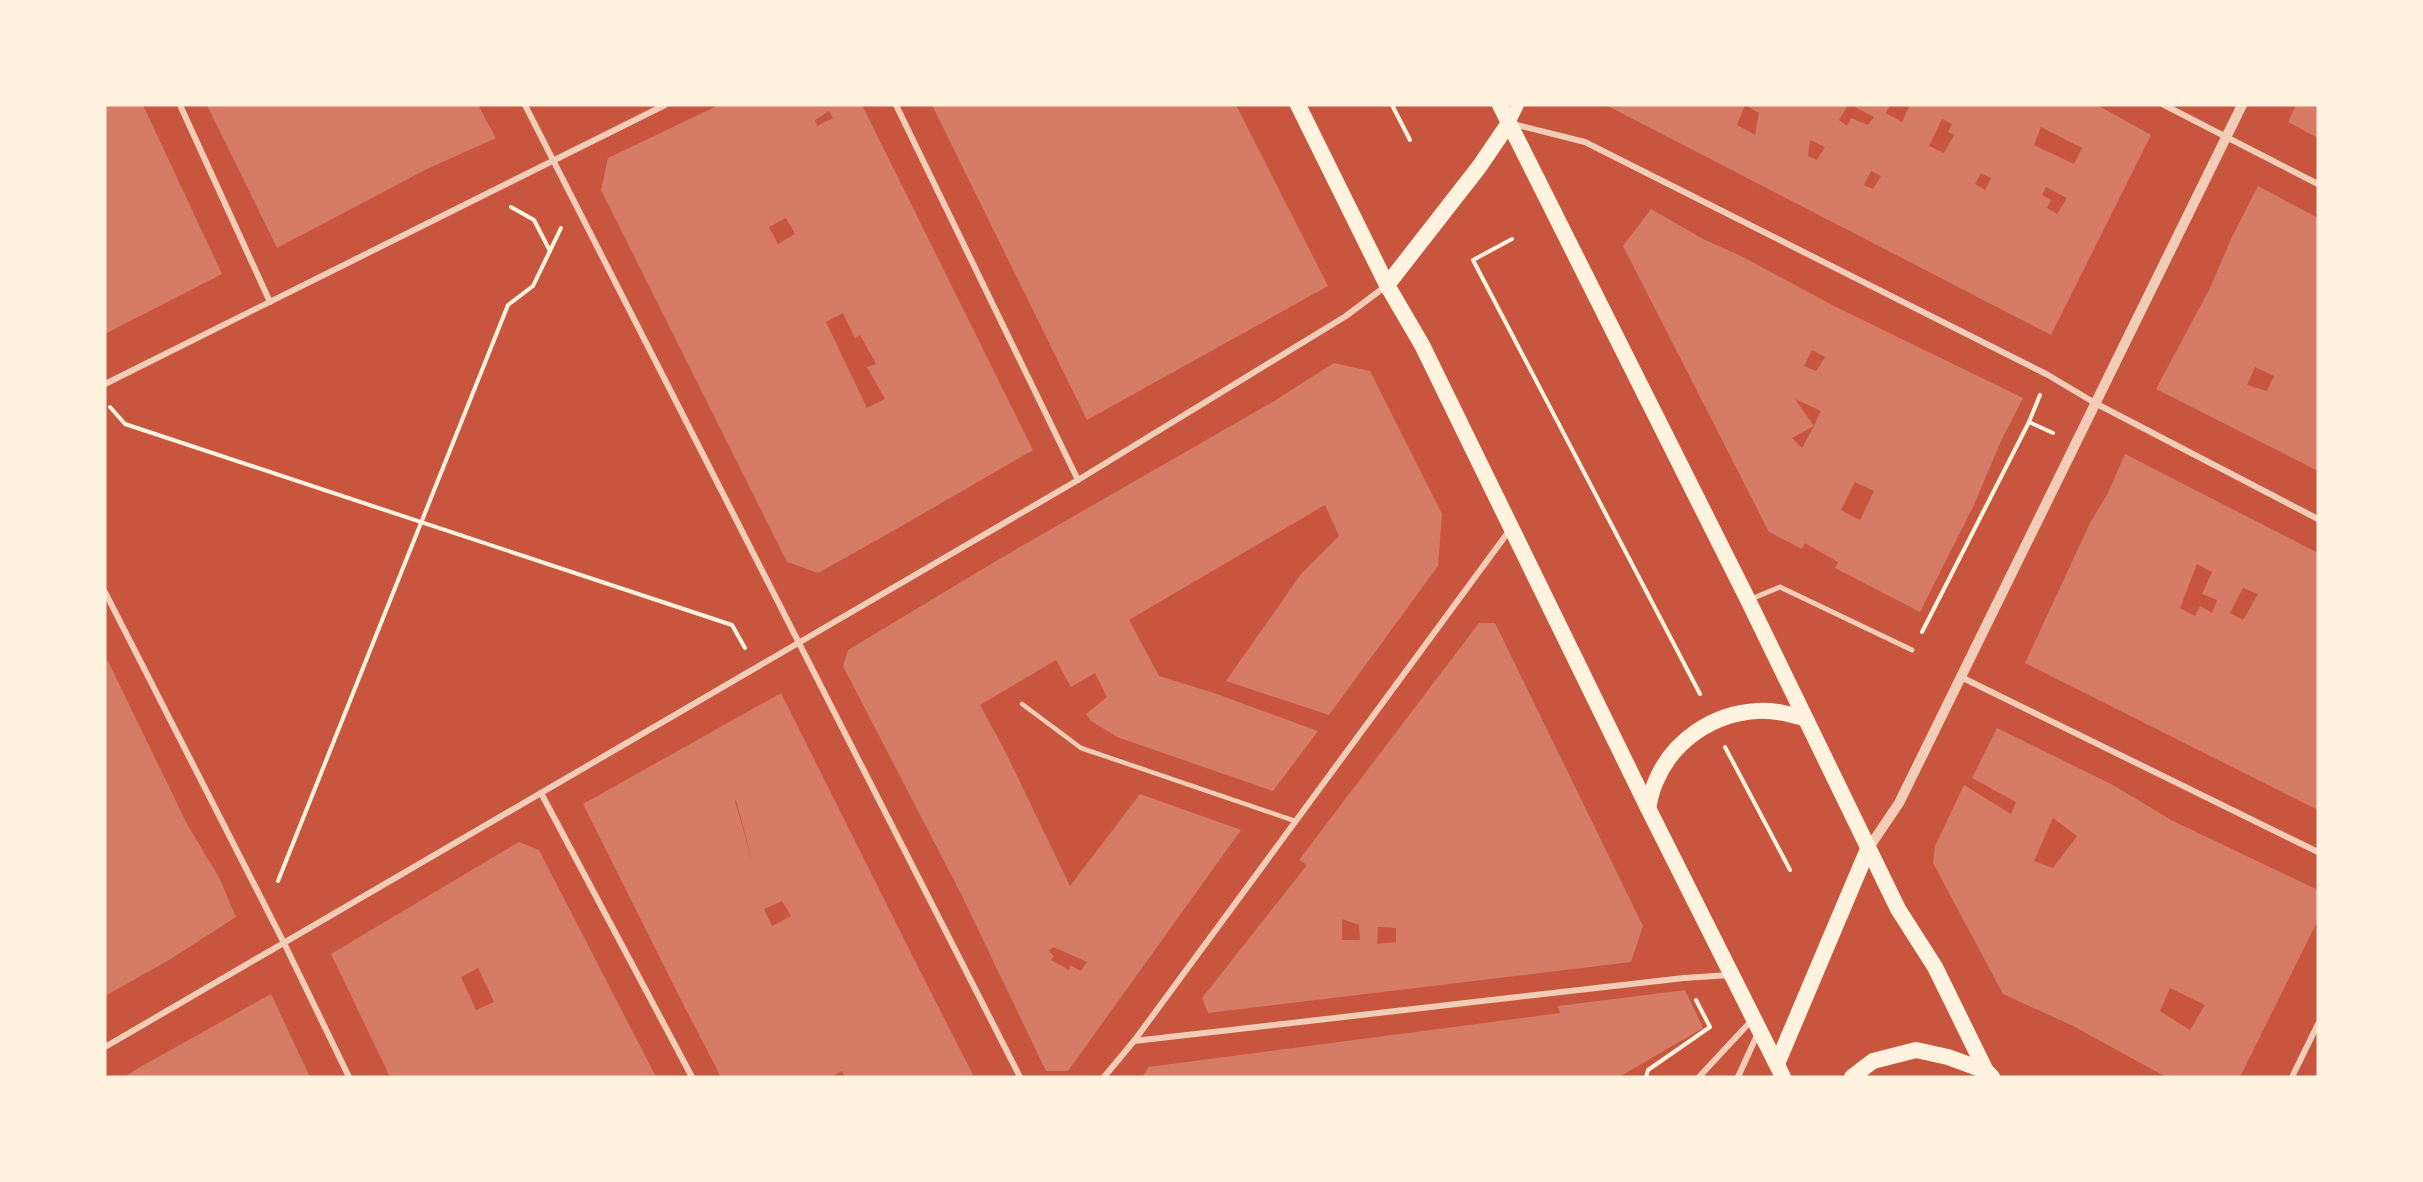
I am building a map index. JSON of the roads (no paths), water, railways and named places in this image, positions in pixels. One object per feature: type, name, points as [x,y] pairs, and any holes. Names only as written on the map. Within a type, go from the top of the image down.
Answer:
[{"type":"highway","points":[[1298,105],[1387,285],[1422,345],[1777,1073]]},
{"type":"highway","points":[[1500,105],[1748,600],[1898,909],[1935,967],[1989,1074]]},
{"type":"highway","points":[[1387,285],[1479,167],[1509,123]]},
{"type":"highway","points":[[1648,808],[1656,780],[1670,756],[1689,736],[1713,722],[1735,714],[1758,711],[1781,712],[1804,718]]},
{"type":"highway","points":[[1777,1073],[1868,849]]},
{"type":"highway","points":[[1852,1077],[1874,1061],[1916,1050],[1948,1057],[1989,1074]]},
{"type":"main road","points":[[1509,123],[1518,105]]},
{"type":"street","points":[[180,105],[270,302]]},
{"type":"street","points":[[525,105],[1020,1077]]},
{"type":"street","points":[[105,384],[665,105]]},
{"type":"street","points":[[896,105],[1078,480]]},
{"type":"street","points":[[2164,105],[2318,184]]},
{"type":"street","points":[[1868,849],[1899,803],[2242,105]]},
{"type":"street","points":[[1509,123],[1585,142],[2048,375],[2095,403],[2318,519]]},
{"type":"street","points":[[105,1047],[1078,480],[1347,316],[1387,285]]},
{"type":"street","points":[[1104,1077],[1134,1041],[1512,527]]},
{"type":"street","points":[[1748,600],[1780,587],[1912,650]]},
{"type":"street","points":[[105,592],[267,909],[349,1077]]},
{"type":"street","points":[[1960,677],[2318,852]]},
{"type":"street","points":[[541,793],[692,1077]]},
{"type":"street","points":[[1134,1041],[1684,978],[1731,975]]},
{"type":"street","points":[[2292,1077],[2318,1024]]},
{"type":"street","points":[[1699,1077],[1755,1026]]},
{"type":"street","points":[[1738,1077],[1755,1026]]},
{"type":"lane","points":[[1022,704],[1081,748],[1295,821]]}]
